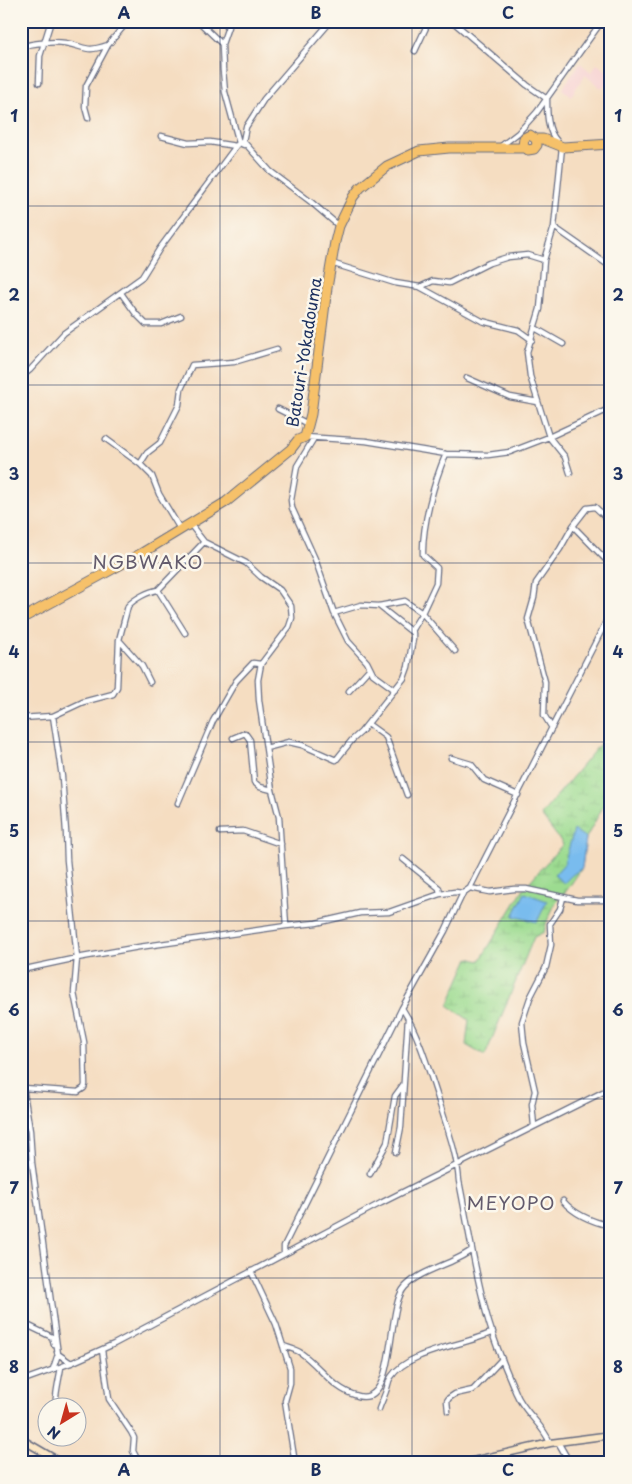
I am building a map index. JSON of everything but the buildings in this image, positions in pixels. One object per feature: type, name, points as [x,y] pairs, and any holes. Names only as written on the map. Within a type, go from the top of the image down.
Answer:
[{"type":"highway","points":[[536,143],[530,135],[524,143],[530,151],[536,143],[543,139],[559,146],[611,144]]},
{"type":"highway","name":"Batouri-Yokadouma","points":[[21,619],[142,553],[226,502],[283,455],[298,440],[309,438],[309,425],[331,263],[339,226],[346,209],[360,188],[387,166],[406,156],[432,148],[502,147],[514,141],[524,143]]},
{"type":"street","points":[[38,83],[40,56],[51,21]]},
{"type":"street","points":[[88,118],[85,107],[85,89],[108,45],[128,21]]},
{"type":"street","points":[[198,21],[222,44]]},
{"type":"street","points":[[230,21],[222,44],[225,92],[239,143],[270,171],[339,226]]},
{"type":"street","points":[[21,376],[30,370],[64,333],[142,277],[160,248],[239,143],[246,127],[264,99],[331,21]]},
{"type":"street","points":[[415,51],[429,21]]},
{"type":"street","points":[[452,21],[527,86],[546,99]]},
{"type":"street","points":[[502,147],[518,134],[546,99],[602,21]]},
{"type":"street","points":[[21,47],[29,44],[64,43],[94,50],[108,45]]},
{"type":"street","points":[[546,99],[552,134],[559,146],[554,227],[544,260],[540,309],[528,352],[529,371],[550,437],[565,457],[570,473]]},
{"type":"street","points":[[161,136],[188,143],[239,143]]},
{"type":"street","points":[[554,227],[611,267]]},
{"type":"street","points":[[420,287],[433,281],[449,283],[489,263],[508,257],[528,255],[544,260]]},
{"type":"street","points":[[331,263],[395,283],[420,287],[482,321],[518,330],[532,340]]},
{"type":"street","points":[[121,293],[136,314],[146,324],[161,324],[181,316]]},
{"type":"street","points":[[535,328],[563,344]]},
{"type":"street","points":[[140,464],[147,453],[160,443],[179,405],[181,389],[192,365],[234,362],[277,349]]},
{"type":"street","points":[[467,378],[510,397],[538,402]]},
{"type":"street","points":[[395,690],[373,674],[367,662],[348,641],[334,613],[315,558],[292,508],[291,500],[297,466],[309,438],[366,441],[446,454],[488,455],[510,452],[550,437],[611,408]]},
{"type":"street","points":[[278,409],[309,425]]},
{"type":"street","points":[[106,439],[140,464],[152,476],[159,494],[180,530]]},
{"type":"street","points":[[411,631],[436,583],[436,568],[424,555],[423,542],[437,474],[446,454]]},
{"type":"street","points":[[552,728],[544,715],[545,682],[528,619],[536,583],[587,508],[595,507],[611,522]]},
{"type":"street","points":[[190,524],[204,542],[246,563],[261,577],[280,590],[291,606],[292,618],[289,627],[261,664],[258,680],[258,692],[272,790],[279,817],[286,926]]},
{"type":"street","points":[[574,526],[611,565]]},
{"type":"street","points":[[21,718],[52,716],[83,702],[113,694],[117,687],[119,640],[128,606],[154,590],[158,590],[204,542]]},
{"type":"street","points":[[158,590],[185,633]]},
{"type":"street","points":[[334,613],[361,605],[378,606],[405,601],[422,613],[455,652]]},
{"type":"street","points":[[266,748],[289,742],[302,744],[336,760],[395,690],[407,671],[413,638],[411,631],[378,606]]},
{"type":"street","points":[[284,1253],[284,1246],[402,1008],[445,931],[463,893],[470,888],[611,612]]},
{"type":"street","points":[[119,640],[142,666],[150,682]]},
{"type":"street","points":[[178,802],[213,721],[236,681],[253,663],[261,664]]},
{"type":"street","points":[[349,691],[370,668]]},
{"type":"street","points":[[24,1088],[69,1093],[78,1092],[84,1088],[84,1042],[74,993],[76,958],[62,777],[52,716]]},
{"type":"street","points":[[368,724],[386,737],[407,795]]},
{"type":"street","points":[[233,738],[240,734],[245,733],[247,735],[250,740],[254,782],[260,787],[272,790]]},
{"type":"street","points":[[450,758],[471,764],[484,780],[518,795]]},
{"type":"street","points":[[220,832],[244,831],[281,844]]},
{"type":"street","points":[[403,859],[439,888],[440,894]]},
{"type":"street","points":[[470,888],[490,892],[526,889],[582,901],[611,900]]},
{"type":"street","points":[[21,970],[76,958],[193,938],[316,923],[360,913],[389,912],[440,894],[463,893]]},
{"type":"street","points":[[534,1126],[531,1112],[535,1091],[524,1043],[522,1022],[530,998],[546,967],[551,945],[550,924],[560,909],[563,898]]},
{"type":"street","points":[[402,1008],[408,1017],[430,1073],[458,1165],[459,1181],[483,1302],[502,1359],[519,1400],[525,1410],[544,1430],[550,1443]]},
{"type":"street","points":[[396,1152],[401,1127],[408,1017]]},
{"type":"street","points":[[21,1074],[58,1354],[53,1370]]},
{"type":"street","points":[[370,1174],[387,1143],[395,1096],[404,1083]]},
{"type":"street","points":[[21,1381],[102,1350],[380,1203],[611,1088]]},
{"type":"street","points":[[564,1201],[576,1212],[596,1222],[611,1226]]},
{"type":"street","points":[[283,1346],[300,1352],[340,1388],[360,1396],[370,1396],[376,1391],[383,1378],[393,1318],[405,1287],[425,1273],[472,1250]]},
{"type":"street","points":[[251,1271],[276,1324],[290,1375],[285,1401],[295,1463]]},
{"type":"street","points":[[21,1326],[27,1325],[52,1337],[58,1354],[71,1363]]},
{"type":"street","points":[[379,1409],[389,1379],[398,1368],[434,1350],[480,1338],[493,1332]]},
{"type":"street","points":[[102,1350],[109,1399],[134,1438],[133,1451],[139,1463]]},
{"type":"street","points":[[448,1411],[447,1401],[449,1398],[455,1394],[473,1390],[502,1359]]},
{"type":"street","points":[[56,1396],[61,1367]]},
{"type":"street","points":[[464,1463],[497,1459],[550,1443],[611,1435]]},
{"type":"street","points":[[21,1439],[62,1463]]},
{"type":"street","points":[[558,1442],[570,1463]]},
{"type":"shaded area","points":[[580,63],[591,72],[597,64],[611,74],[611,78],[602,89],[585,75],[571,96],[562,89]]},
{"type":"green space","points":[[611,728],[611,792],[586,838],[582,868],[556,902],[544,932],[534,937],[485,1056],[466,1045],[469,1020],[448,1005],[469,958],[480,961],[524,888],[563,844],[541,815],[609,733]]},
{"type":"water","points":[[574,830],[586,838],[582,868],[564,883],[554,875],[564,864]]},
{"type":"water","points":[[525,893],[547,901],[537,922],[513,916]]},
{"type":"district","name":"NGBWAKO","points":[[148,561]]},
{"type":"district","name":"MEYOPO","points":[[511,1202]]}]
